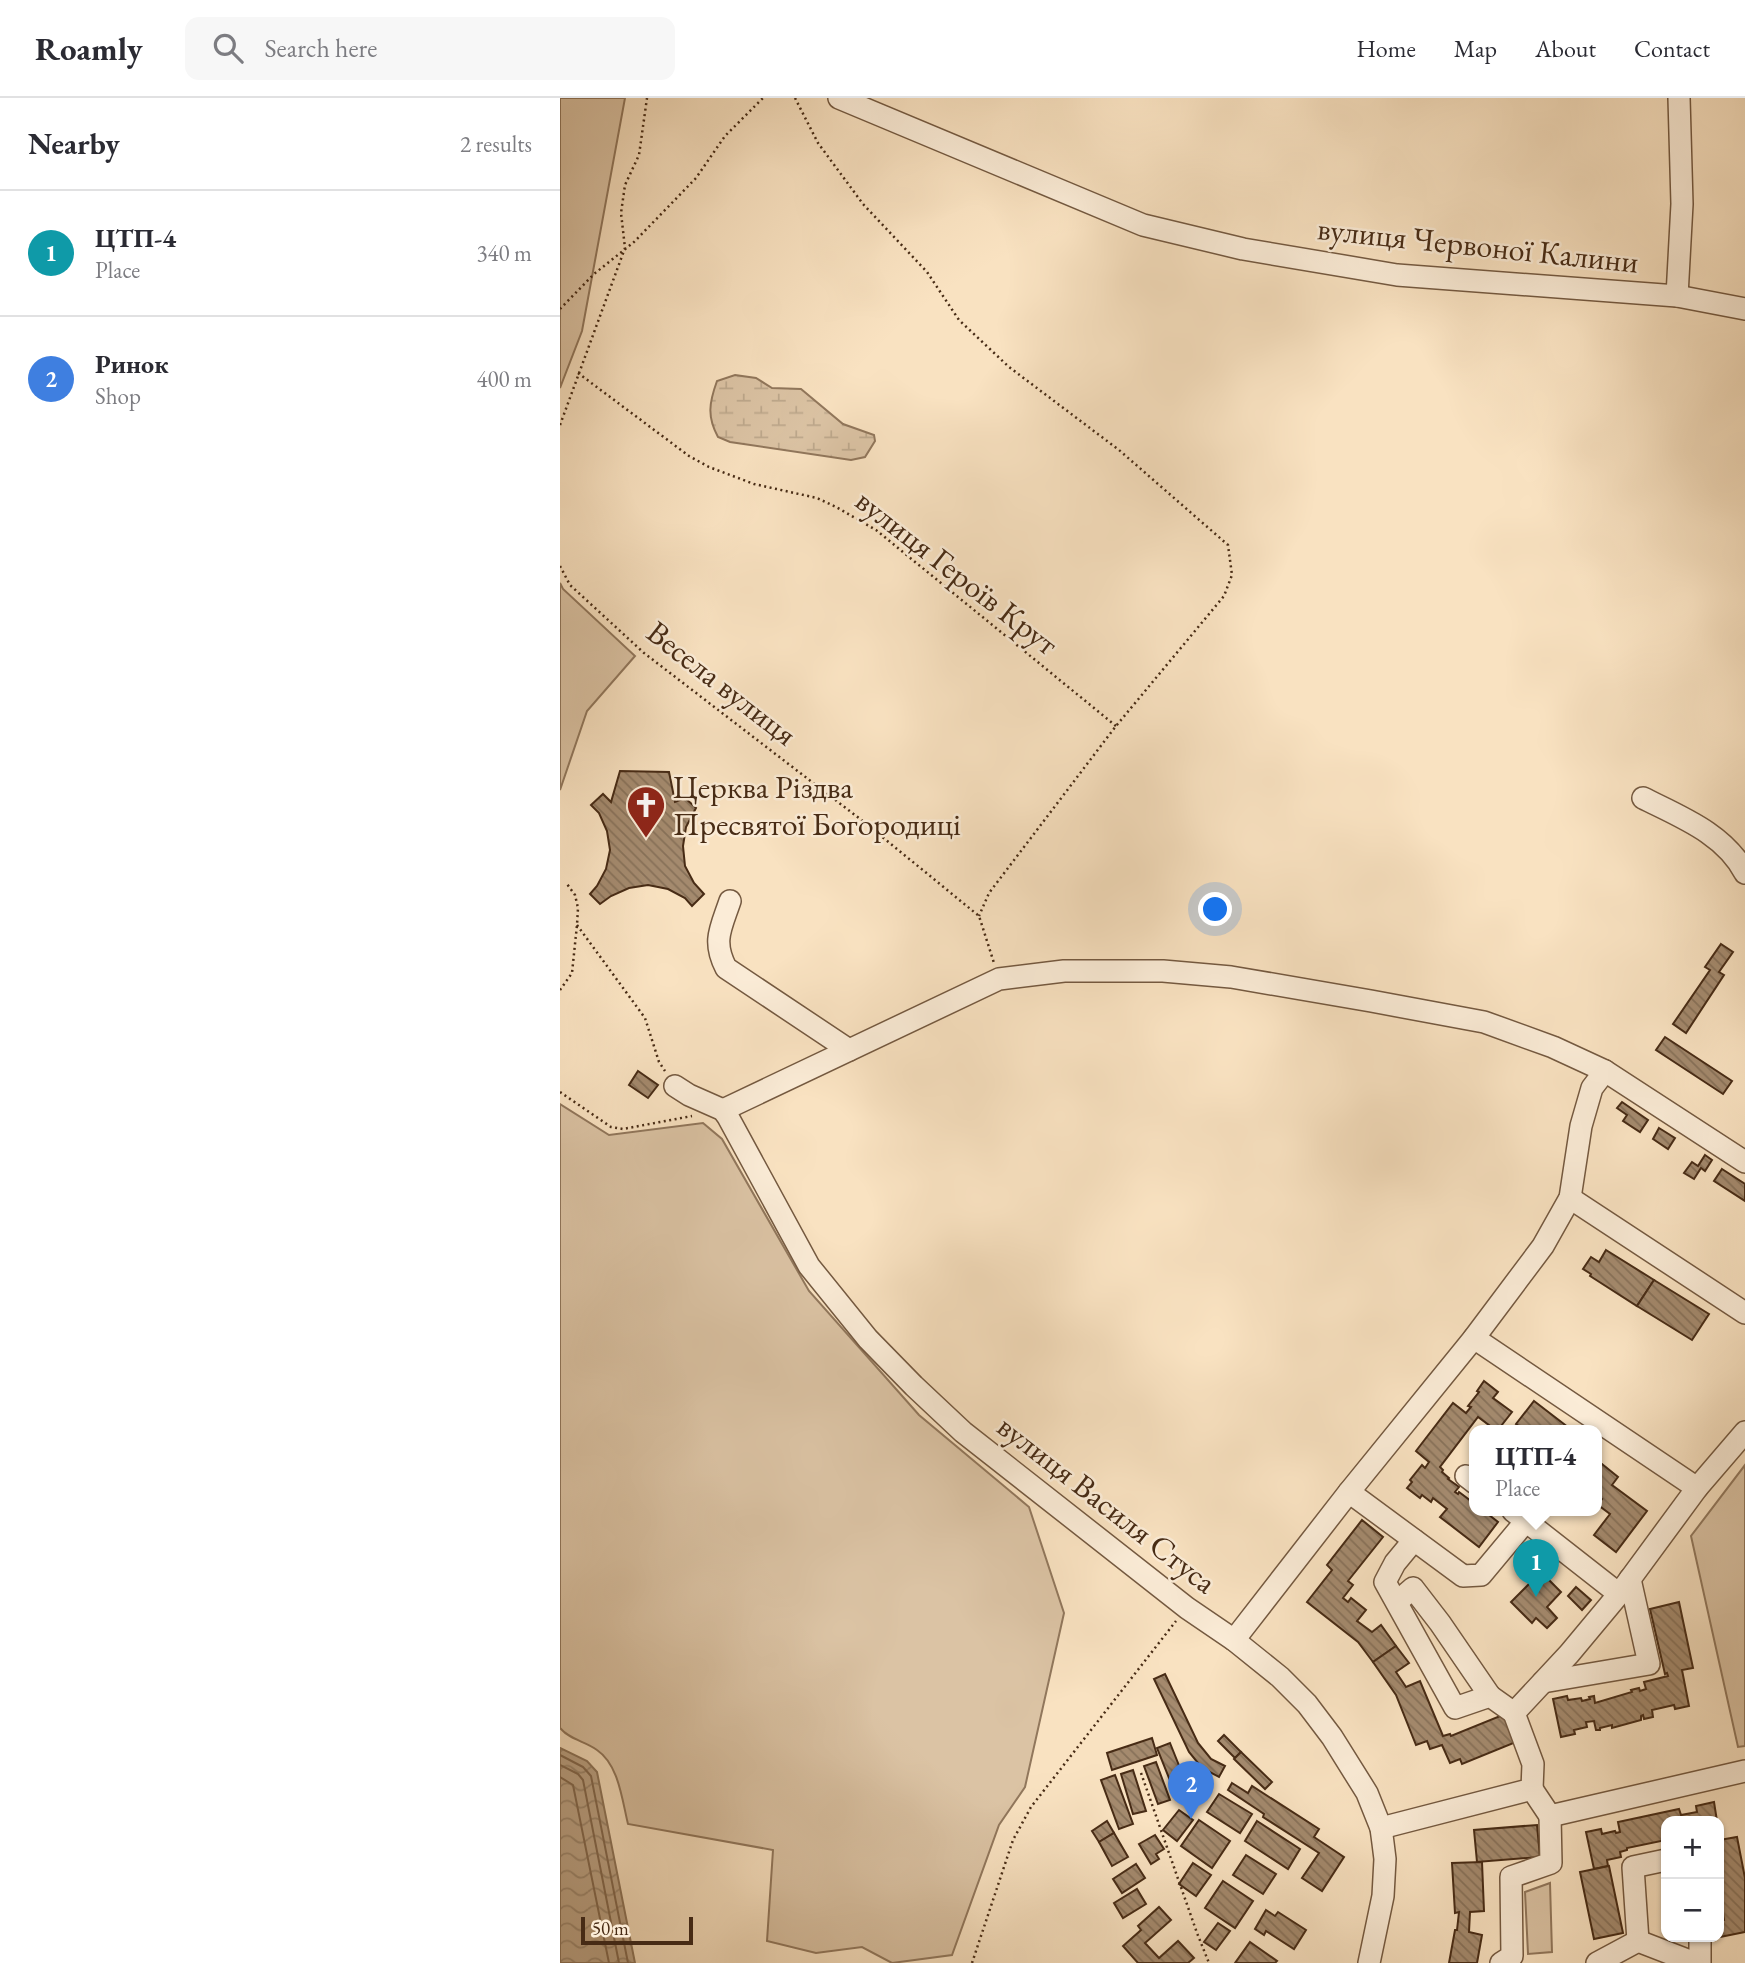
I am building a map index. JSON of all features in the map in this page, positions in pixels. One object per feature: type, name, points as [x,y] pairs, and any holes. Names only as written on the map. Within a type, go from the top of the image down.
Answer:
[{"type":"street","name":"вулиця Червоної Калини","points":[[839,98],[1143,225],[1242,249],[1397,275],[1677,296],[1745,309]]},
{"type":"street","points":[[1677,296],[1682,204],[1679,98]]},
{"type":"street","points":[[1643,798],[1687,820],[1724,844],[1745,873]]},
{"type":"street","points":[[730,901],[718,937],[719,954],[726,968],[849,1049]]},
{"type":"street","points":[[675,1086],[723,1110],[999,979],[1064,971],[1163,971],[1231,977],[1484,1023],[1553,1046],[1605,1071],[1745,1162]]},
{"type":"street","points":[[1234,1640],[1474,1338],[1543,1246],[1570,1198],[1581,1126],[1592,1088],[1605,1071]]},
{"type":"street","name":"вулиця Василя Стуса","points":[[723,1110],[809,1266],[868,1339],[914,1386],[963,1433],[1187,1608],[1234,1640],[1279,1678],[1316,1715],[1367,1793],[1381,1828],[1385,1859],[1383,1896],[1369,1963]]},
{"type":"street","points":[[1570,1198],[1745,1313]]},
{"type":"street","points":[[1474,1338],[1697,1488]]},
{"type":"street","points":[[1514,1713],[1569,1654],[1697,1488],[1745,1432]]},
{"type":"street","points":[[1349,1492],[1463,1576],[1481,1575],[1520,1516],[1624,1586],[1649,1664],[1543,1682]]},
{"type":"street","points":[[1414,1540],[1395,1563],[1385,1582],[1455,1708],[1490,1696]]},
{"type":"street","points":[[1397,1602],[1413,1588],[1490,1696],[1514,1713],[1533,1764],[1532,1788],[1550,1816],[1551,1863],[1511,1877],[1508,1961]]},
{"type":"street","points":[[1550,1816],[1745,1771]]},
{"type":"street","points":[[1381,1828],[1532,1788]]},
{"type":"street","points":[[1638,1941],[1633,1867],[1661,1861]]},
{"type":"street","points":[[1597,1963],[1638,1941],[1698,1963],[1700,1942]]},
{"type":"path","points":[[560,425],[625,248],[621,214],[625,185],[639,155],[647,98]]},
{"type":"path","points":[[560,309],[594,274],[634,242],[696,178],[724,136],[763,98]]},
{"type":"path","points":[[795,98],[818,143],[863,204],[927,272],[959,320],[1009,368],[1119,450],[1228,545],[1232,575],[1224,596],[1116,726],[989,892],[979,916],[999,979]]},
{"type":"path","name":"вулиця Героїв Крут","points":[[579,373],[689,456],[709,467],[754,484],[817,498],[876,530],[1116,726]]},
{"type":"path","name":"Весела вулиця","points":[[560,566],[570,585],[644,653],[864,822],[979,916]]},
{"type":"path","points":[[560,990],[572,973],[577,925],[578,908],[575,895],[567,884]]},
{"type":"path","points":[[577,925],[645,1018],[659,1062],[675,1086]]},
{"type":"path","points":[[560,1093],[611,1127],[623,1129],[723,1110]]},
{"type":"path","points":[[972,1963],[1013,1840],[1031,1807],[1187,1608]]},
{"type":"path","points":[[1141,1773],[1209,1963]]},
{"type":"green space","points":[[560,98],[625,98],[582,331],[560,388]]},
{"type":"green space","points":[[735,375],[756,378],[772,388],[801,389],[843,424],[874,435],[875,441],[865,457],[851,460],[730,442],[718,437],[710,410],[712,396],[717,381]]},
{"type":"green space","points":[[560,583],[563,589],[635,656],[587,711],[560,790]]},
{"type":"green space","points":[[560,1104],[609,1135],[703,1123],[722,1139],[809,1291],[919,1415],[1029,1507],[1064,1613],[1025,1787],[999,1825],[952,1955],[892,1963],[862,1947],[816,1953],[767,1941],[773,1850],[628,1824],[615,1774],[610,1765],[597,1750],[560,1728]]},
{"type":"green space","points":[[1745,1465],[1745,1746],[1738,1747],[1691,1536]]},
{"type":"green space","points":[[1550,1883],[1552,1952],[1528,1954],[1525,1892]]},
{"type":"water","points":[[560,1748],[587,1761],[597,1772],[635,1963],[560,1963]]},
{"type":"building","name":"Церква Різдва Пресвятої Богородиці","points":[[620,771],[669,772],[675,802],[685,798],[696,808],[686,827],[683,846],[685,866],[704,894],[692,906],[685,898],[668,889],[648,885],[629,888],[600,904],[590,894],[606,869],[610,850],[607,831],[599,813],[591,805],[603,794],[611,802]]},
{"type":"building","points":[[1721,944],[1733,952],[1719,972],[1724,975],[1686,1033],[1673,1024],[1710,970],[1705,967]]},
{"type":"building","points":[[1665,1037],[1732,1081],[1723,1094],[1656,1050]]},
{"type":"building","points":[[638,1071],[658,1085],[648,1098],[629,1085]]},
{"type":"building","points":[[1622,1102],[1648,1120],[1640,1132],[1623,1121],[1627,1115],[1617,1108]]},
{"type":"building","points":[[1659,1128],[1675,1138],[1668,1149],[1653,1139]]},
{"type":"building","points":[[1705,1155],[1712,1160],[1705,1171],[1701,1168],[1694,1179],[1684,1173],[1692,1162],[1698,1166]]},
{"type":"building","points":[[1722,1169],[1745,1184],[1745,1201],[1714,1181]]},
{"type":"building","points":[[1606,1250],[1654,1280],[1637,1306],[1583,1269],[1591,1257],[1599,1262]]},
{"type":"building","points":[[1654,1280],[1709,1314],[1692,1340],[1637,1306]]},
{"type":"building","points":[[1484,1381],[1498,1392],[1493,1398],[1512,1412],[1502,1425],[1489,1425],[1478,1417],[1469,1425],[1469,1429],[1440,1467],[1448,1479],[1459,1487],[1455,1492],[1469,1500],[1469,1516],[1490,1516],[1498,1522],[1479,1547],[1440,1517],[1447,1509],[1433,1498],[1431,1502],[1422,1495],[1420,1498],[1407,1488],[1422,1465],[1425,1468],[1429,1462],[1416,1451],[1453,1403],[1466,1413],[1479,1392],[1477,1391]]},
{"type":"building","points":[[1534,1401],[1565,1425],[1517,1425]]},
{"type":"building","points":[[1602,1464],[1618,1477],[1612,1485],[1647,1511],[1616,1552],[1594,1535],[1610,1514],[1602,1508]]},
{"type":"building","points":[[1362,1520],[1383,1537],[1348,1581],[1353,1585],[1343,1598],[1348,1602],[1351,1598],[1366,1610],[1357,1621],[1372,1632],[1381,1625],[1396,1646],[1373,1662],[1358,1642],[1307,1602],[1332,1570],[1327,1565]]},
{"type":"building","points":[[1541,1572],[1561,1592],[1547,1607],[1557,1618],[1547,1628],[1536,1618],[1532,1623],[1511,1602]]},
{"type":"building","points":[[1576,1587],[1591,1600],[1582,1610],[1568,1596]]},
{"type":"building","points":[[1679,1602],[1693,1668],[1682,1670],[1689,1706],[1675,1709],[1674,1705],[1652,1710],[1653,1717],[1644,1719],[1643,1715],[1641,1720],[1600,1730],[1596,1730],[1594,1721],[1586,1722],[1587,1727],[1574,1730],[1575,1734],[1561,1737],[1553,1699],[1567,1696],[1568,1700],[1581,1698],[1582,1701],[1594,1696],[1595,1703],[1632,1692],[1631,1690],[1646,1689],[1644,1682],[1668,1676],[1665,1674],[1650,1609]]},
{"type":"building","points":[[1396,1646],[1409,1663],[1396,1672],[1406,1687],[1420,1681],[1443,1736],[1451,1736],[1505,1714],[1516,1742],[1462,1764],[1460,1759],[1450,1763],[1442,1745],[1430,1749],[1427,1741],[1416,1745],[1396,1695],[1373,1662]]},
{"type":"building","points":[[1165,1674],[1198,1743],[1211,1759],[1225,1766],[1219,1777],[1202,1768],[1189,1752],[1154,1679]]},
{"type":"building","points":[[1224,1735],[1241,1752],[1235,1758],[1218,1741]]},
{"type":"building","points":[[1152,1738],[1157,1755],[1112,1770],[1107,1753]]},
{"type":"building","points":[[1170,1743],[1190,1793],[1177,1798],[1157,1748]]},
{"type":"building","points":[[1241,1752],[1272,1782],[1265,1789],[1234,1759]]},
{"type":"building","points":[[1156,1762],[1170,1800],[1158,1804],[1144,1766]]},
{"type":"building","points":[[1133,1770],[1146,1811],[1133,1814],[1121,1774]]},
{"type":"building","points":[[1115,1775],[1133,1824],[1119,1829],[1101,1780]]},
{"type":"building","points":[[1232,1783],[1248,1793],[1252,1786],[1319,1829],[1314,1837],[1344,1857],[1322,1891],[1302,1878],[1319,1853],[1263,1817],[1264,1814],[1228,1790]]},
{"type":"building","points":[[1219,1794],[1252,1814],[1240,1833],[1207,1812]]},
{"type":"building","points":[[1714,1802],[1716,1816],[1661,1816],[1661,1841],[1627,1848],[1620,1852],[1621,1857],[1607,1860],[1608,1866],[1594,1869],[1586,1832],[1601,1829],[1602,1834],[1616,1833],[1620,1832],[1618,1822],[1679,1809],[1681,1815],[1697,1812],[1696,1806]]},
{"type":"building","points":[[1179,1810],[1193,1820],[1177,1841],[1163,1830]]},
{"type":"building","points":[[1199,1820],[1230,1841],[1212,1868],[1181,1846]]},
{"type":"building","points":[[1107,1821],[1114,1833],[1099,1842],[1092,1831]]},
{"type":"building","points":[[1257,1821],[1300,1849],[1288,1869],[1245,1841]]},
{"type":"building","points":[[1537,1825],[1540,1857],[1477,1862],[1474,1830]]},
{"type":"building","points":[[1114,1833],[1128,1857],[1112,1866],[1099,1842]]},
{"type":"building","points":[[1155,1835],[1164,1849],[1156,1854],[1159,1859],[1151,1864],[1139,1844]]},
{"type":"building","points":[[1737,1837],[1745,1878],[1745,1932],[1724,1936],[1724,1879],[1724,1839]]},
{"type":"building","points":[[1246,1855],[1276,1874],[1263,1894],[1233,1875]]},
{"type":"building","points":[[1482,1862],[1484,1911],[1470,1912],[1469,1932],[1482,1935],[1477,1963],[1449,1963],[1459,1912],[1455,1913],[1452,1863]]},
{"type":"building","points":[[1193,1863],[1211,1875],[1196,1896],[1179,1884]]},
{"type":"building","points":[[1136,1864],[1145,1878],[1122,1893],[1113,1879]]},
{"type":"building","points":[[1609,1866],[1623,1933],[1594,1939],[1580,1872]]},
{"type":"building","points":[[1223,1881],[1253,1901],[1235,1928],[1205,1908]]},
{"type":"building","points":[[1137,1889],[1146,1904],[1123,1918],[1114,1903]]},
{"type":"building","points":[[1159,1907],[1171,1920],[1145,1943],[1159,1958],[1178,1941],[1194,1958],[1188,1963],[1138,1963],[1123,1946],[1141,1930],[1138,1926]]},
{"type":"building","points":[[1266,1910],[1275,1916],[1278,1912],[1306,1930],[1294,1949],[1266,1931],[1264,1935],[1255,1929]]},
{"type":"building","points":[[1218,1923],[1230,1931],[1216,1950],[1204,1942]]},
{"type":"building","points":[[1250,1942],[1277,1961],[1235,1963]]},
{"type":"place","name":"Церква Різдва Пресвятої Богородиці","points":[[646,839]]},
{"type":"place","name":"ЦТП-4","points":[[1536,1597]]},
{"type":"place","name":"Ринок","points":[[1191,1819]]}]
